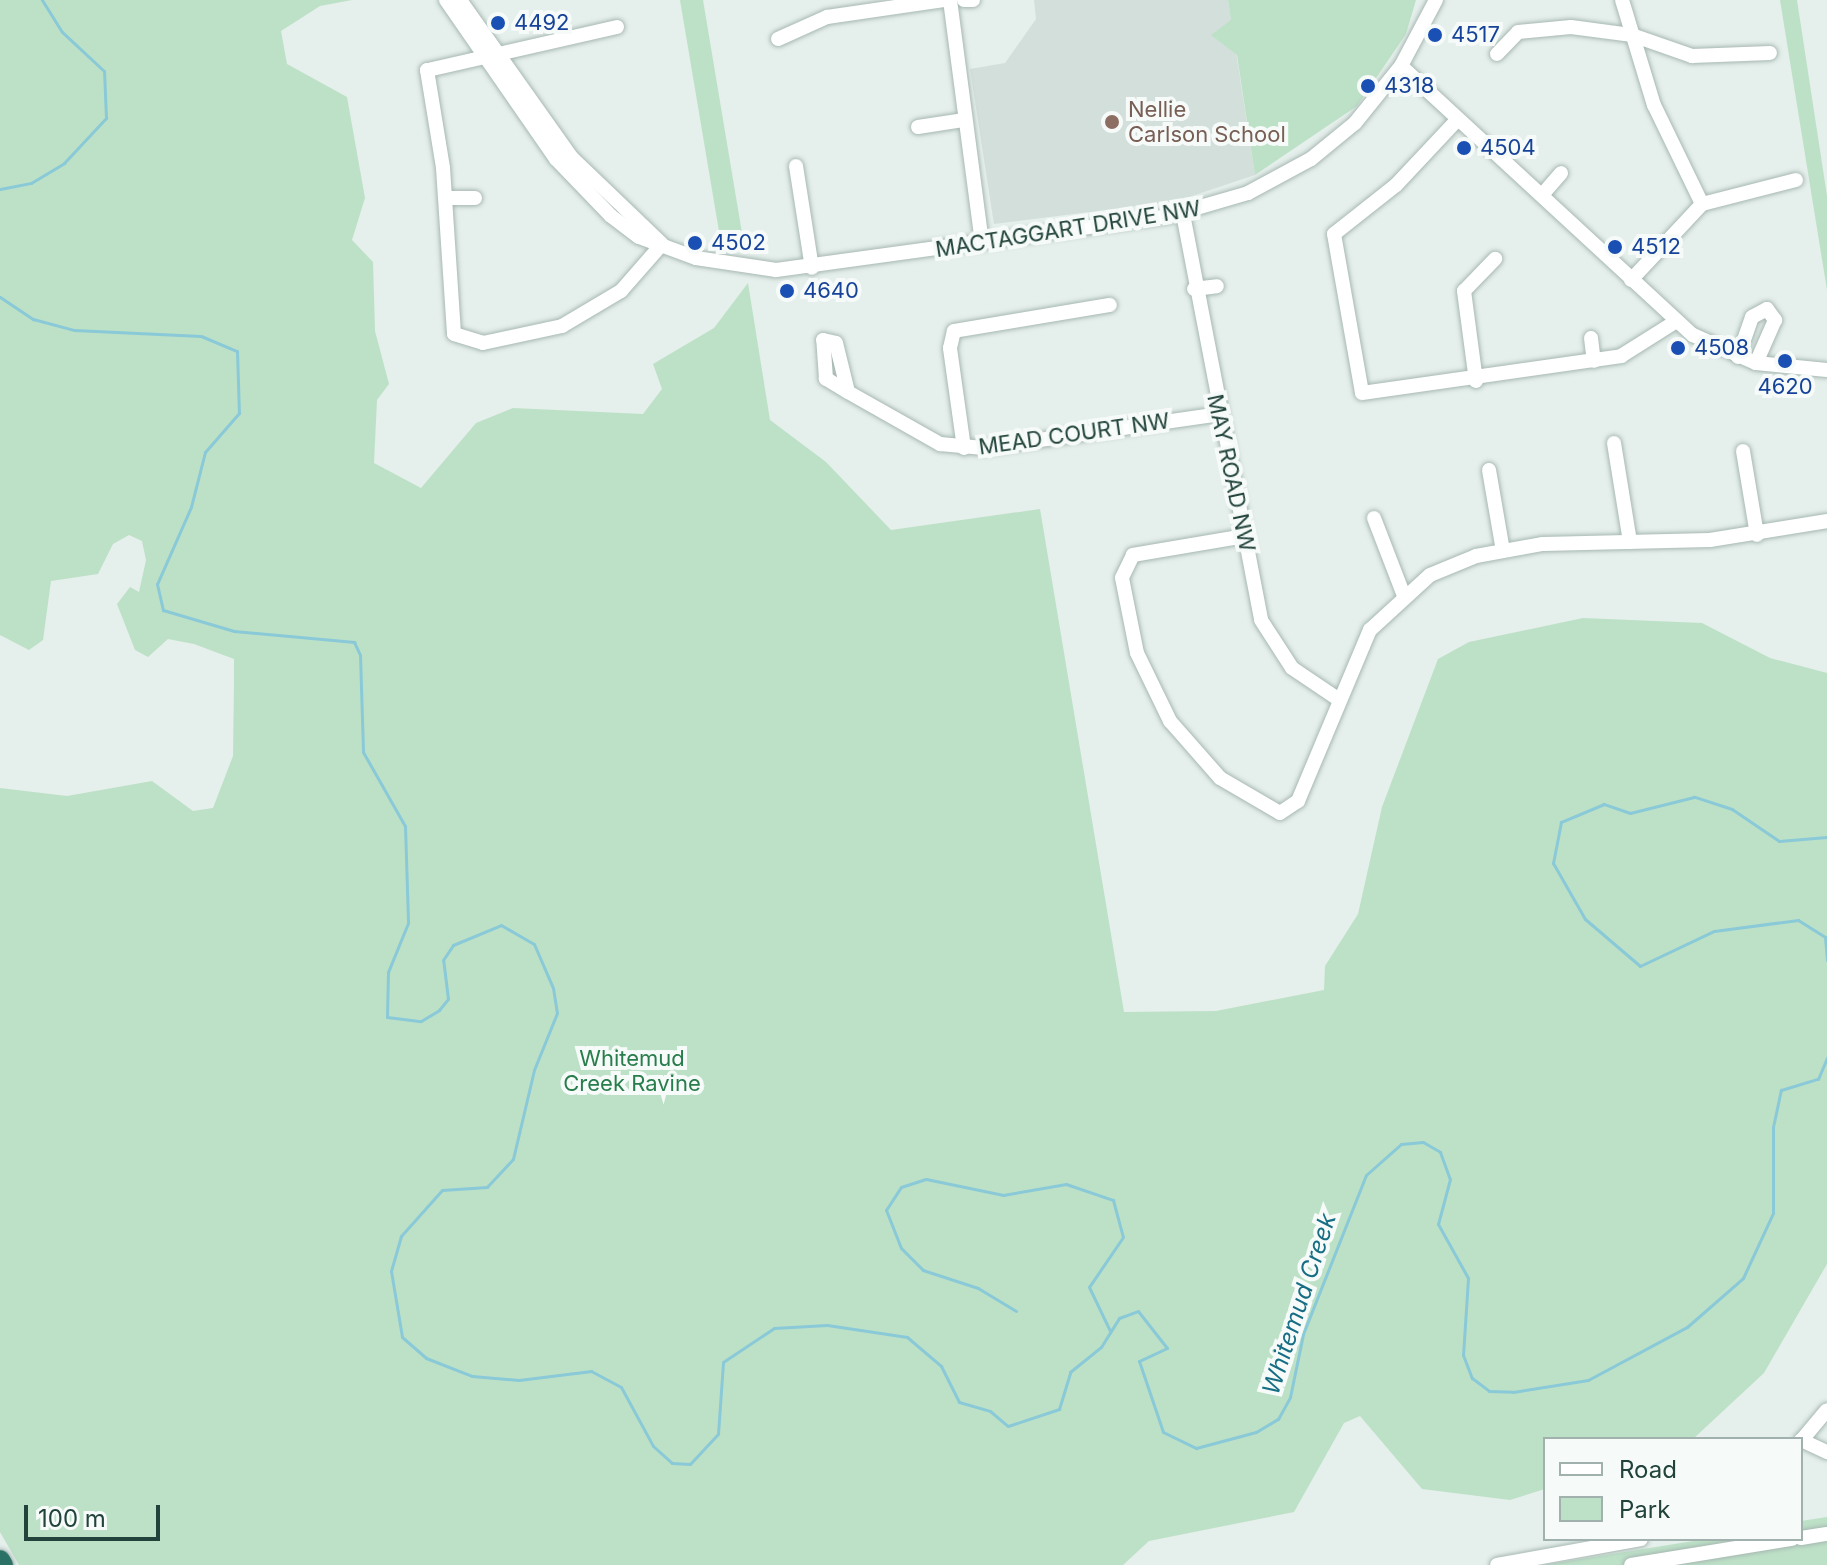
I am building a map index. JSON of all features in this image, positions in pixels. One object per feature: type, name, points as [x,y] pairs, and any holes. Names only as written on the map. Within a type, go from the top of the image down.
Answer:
[{"type":"highway","points":[[0,1560],[3,1565]]},
{"type":"street","name":"MACTAGGART DRIVE NW","points":[[446,0],[488,52],[580,187],[625,227],[662,244],[731,266],[812,268],[1183,214],[1248,193],[1311,159],[1355,123],[1401,66],[1436,0]]},
{"type":"street","name":"MACTAGGART DRIVE NW","points":[[460,0],[488,52]]},
{"type":"street","points":[[778,39],[827,17],[947,0],[982,243]]},
{"type":"street","points":[[964,0],[973,0]]},
{"type":"street","points":[[1622,0],[1654,105],[1702,204]]},
{"type":"street","points":[[617,27],[488,52],[427,70],[445,198],[447,294],[454,334],[463,343],[532,336],[578,319],[635,279],[662,244]]},
{"type":"street","points":[[1497,54],[1518,32],[1536,29],[1632,35],[1692,56],[1770,53]]},
{"type":"street","points":[[1401,66],[1675,322],[1738,357],[1756,363],[1827,370]]},
{"type":"street","points":[[1458,119],[1396,185],[1339,228],[1335,241],[1362,393],[1476,381],[1594,361],[1641,349],[1675,322]]},
{"type":"street","points":[[918,127],[964,120]]},
{"type":"street","points":[[796,166],[812,268]]},
{"type":"street","points":[[1542,195],[1561,173]]},
{"type":"street","points":[[1631,280],[1702,204],[1796,180]]},
{"type":"street","points":[[445,198],[475,198]]},
{"type":"street","name":"MAY ROAD NW","points":[[1183,214],[1194,289],[1219,414],[1271,641],[1301,676],[1338,699]]},
{"type":"street","points":[[1476,381],[1464,291],[1495,259]]},
{"type":"street","points":[[1194,289],[1217,286]]},
{"type":"street","points":[[964,448],[950,348],[958,328],[1110,305]]},
{"type":"street","points":[[1738,357],[1752,317],[1767,309],[1775,320],[1756,363]]},
{"type":"street","points":[[1591,338],[1594,361]]},
{"type":"street","name":"MEAD COURT NW","points":[[848,392],[916,436],[964,448],[1219,414]]},
{"type":"street","points":[[1614,443],[1630,542]]},
{"type":"street","points":[[1743,451],[1757,535]]},
{"type":"street","points":[[1489,470],[1503,551]]},
{"type":"street","points":[[1374,518],[1403,593]]},
{"type":"street","points":[[1245,536],[1137,554],[1123,564],[1132,637],[1159,704],[1220,778],[1280,813],[1298,801],[1363,641],[1403,593],[1456,562],[1503,551],[1757,535],[1827,521]]},
{"type":"street","points":[[1803,1439],[1827,1410]]},
{"type":"street","points":[[1803,1442],[1827,1452]]},
{"type":"street","points":[[1803,1538],[1827,1534]]},
{"type":"street","points":[[1497,1565],[1630,1541]]},
{"type":"street","points":[[1631,1565],[1753,1542]]},
{"type":"shaded area","name":"Nellie Carlson School","points":[[1034,0],[1228,0],[1255,175],[1177,201],[994,224],[970,69],[1005,63],[1036,19]]},
{"type":"green space","name":"Whitemud Creek Ravine","points":[[0,0],[352,0],[320,6],[281,31],[287,64],[347,97],[365,198],[352,240],[373,262],[375,331],[389,384],[377,400],[374,463],[421,488],[476,423],[513,408],[643,414],[662,389],[653,364],[714,328],[748,283],[770,420],[826,462],[891,530],[1040,509],[1124,1012],[1216,1011],[1324,990],[1325,966],[1358,914],[1382,807],[1438,659],[1469,642],[1583,618],[1702,623],[1770,658],[1827,673],[1827,1264],[1764,1373],[1695,1437],[1543,1437],[1543,1490],[1510,1500],[1422,1489],[1360,1416],[1344,1423],[1294,1512],[1149,1541],[1123,1565],[19,1565],[0,1532],[0,788],[67,796],[152,781],[193,811],[213,808],[233,756],[234,659],[194,644],[168,639],[148,657],[135,650],[117,604],[130,587],[139,592],[146,560],[142,541],[129,535],[113,544],[98,574],[51,581],[43,640],[29,650],[0,635]]},
{"type":"green space","points":[[680,0],[703,0],[745,251],[722,249]]},
{"type":"green space","points":[[1228,0],[1416,0],[1406,34],[1357,106],[1255,175],[1237,55],[1211,35],[1231,20]]},
{"type":"green space","points":[[1780,0],[1797,0],[1827,196],[1827,290]]},
{"type":"green space","points":[[1827,1517],[1827,1565],[1543,1565],[1693,1541],[1803,1541],[1803,1521]]},
{"type":"waterway","name":"Whitemud Creek","points":[[0,189],[31,183],[64,163],[106,118],[104,71],[62,32],[42,0]]},
{"type":"waterway","name":"Whitemud Creek","points":[[0,297],[33,319],[74,330],[201,336],[237,351],[239,413],[205,452],[191,507],[157,584],[163,610],[234,631],[354,642],[360,655],[363,752],[405,826],[408,923],[388,972],[387,1017],[421,1021],[439,1010],[448,999],[443,960],[453,945],[501,925],[534,944],[553,988],[557,1013],[534,1070],[513,1159],[487,1187],[442,1190],[401,1236],[391,1271],[402,1337],[426,1358],[472,1376],[519,1380],[591,1371],[621,1387],[653,1446],[672,1463],[690,1464],[718,1434],[723,1362],[774,1328],[827,1325],[907,1337],[941,1366],[959,1402],[990,1411],[1008,1426],[1059,1409],[1070,1372],[1101,1347],[1119,1318],[1138,1311],[1167,1348],[1139,1361],[1163,1432],[1196,1448],[1256,1432],[1278,1419],[1290,1397],[1303,1334],[1366,1175],[1401,1144],[1423,1142],[1440,1152],[1450,1179],[1438,1224],[1468,1278],[1463,1355],[1472,1378],[1489,1391],[1513,1392],[1588,1380],[1687,1327],[1743,1278],[1773,1213],[1773,1127],[1781,1090],[1818,1079],[1827,1058]]},
{"type":"waterway","name":"Whitemud Creek","points":[[1827,837],[1779,841],[1732,809],[1694,797],[1630,813],[1604,804],[1561,822],[1553,863],[1585,919],[1640,966],[1714,931],[1798,920],[1825,937],[1827,960]]},
{"type":"waterway","points":[[1016,1311],[978,1288],[923,1270],[901,1248],[886,1210],[901,1187],[926,1179],[1003,1195],[1066,1184],[1113,1200],[1123,1237],[1089,1287],[1110,1331]]},
{"type":"place","name":"4492","points":[[498,23]]},
{"type":"place","name":"4517","points":[[1435,35]]},
{"type":"place","name":"4318","points":[[1368,86]]},
{"type":"place","name":"Nellie Carlson School","points":[[1112,122]]},
{"type":"place","name":"4504","points":[[1464,148]]},
{"type":"place","name":"4502","points":[[695,243]]},
{"type":"place","name":"4512","points":[[1615,247]]},
{"type":"place","name":"4640","points":[[787,291]]},
{"type":"place","name":"4508","points":[[1678,348]]},
{"type":"place","name":"4620","points":[[1785,361]]}]
